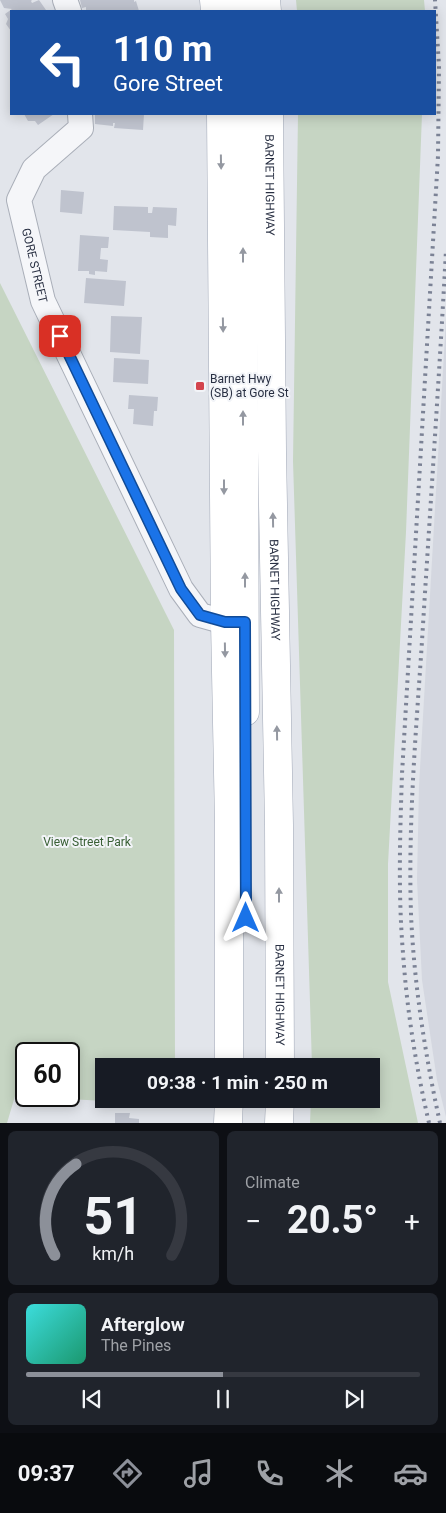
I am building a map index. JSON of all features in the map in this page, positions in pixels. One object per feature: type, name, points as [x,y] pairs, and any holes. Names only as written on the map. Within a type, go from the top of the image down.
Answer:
[{"type":"main road","points":[[220,115],[246,1058]]},
{"type":"main road","points":[[229,1058],[229,822],[235,622],[243,115]]},
{"type":"main road","name":"BARNET HIGHWAY","points":[[269,115],[272,451],[279,825],[280,1058]]},
{"type":"main road","points":[[228,1108],[228,1123]]},
{"type":"main road","points":[[245,1123],[246,1108]]},
{"type":"main road","points":[[279,1123],[280,1108]]},
{"type":"street","name":"GORE STREET","points":[[81,121],[34,169],[19,200],[43,301],[181,589],[200,615],[235,622]]},
{"type":"shaded area","points":[[446,318],[446,1117],[437,1080],[422,980],[417,880],[419,786]]},
{"type":"green space","points":[[296,0],[424,0],[425,10],[297,10]]},
{"type":"green space","points":[[298,115],[422,115],[406,532],[388,864],[388,982],[418,1123],[310,1123],[311,1108],[380,1108],[380,1058],[312,1058],[293,461]]},
{"type":"green space","name":"View Street Park","points":[[0,283],[174,630],[175,1058],[95,1058],[95,1100],[80,1100],[80,1042],[15,1042],[15,1096],[7,1123],[0,1123]]},
{"type":"building","points":[[0,0],[32,0],[32,3],[39,0],[46,10],[11,10],[12,9],[4,8]]},
{"type":"building","points":[[80,0],[134,0],[139,10],[86,10],[86,7],[82,8]]},
{"type":"building","points":[[10,10],[10,30],[6,24],[8,19],[5,14]]},
{"type":"building","points":[[25,115],[53,115],[38,125],[35,121],[28,121]]},
{"type":"building","points":[[95,115],[144,115],[143,130],[114,128],[115,123],[113,123],[113,126],[95,124]]},
{"type":"building","points":[[61,190],[84,192],[82,214],[60,212]]},
{"type":"building","points":[[114,206],[148,207],[148,213],[152,213],[153,207],[177,208],[176,226],[168,225],[168,238],[150,237],[150,232],[113,230]]},
{"type":"building","points":[[80,235],[109,237],[108,248],[101,248],[100,259],[108,260],[107,272],[95,271],[95,275],[89,274],[89,271],[78,271]]},
{"type":"building","points":[[86,278],[126,281],[124,306],[84,303]]},
{"type":"building","points":[[111,316],[142,317],[140,354],[110,352]]},
{"type":"building","points":[[114,358],[149,360],[148,384],[113,382]]},
{"type":"building","points":[[129,395],[158,397],[157,411],[154,411],[153,426],[133,424],[134,409],[128,409]]},
{"type":"building","points":[[115,1113],[130,1113],[129,1118],[139,1119],[139,1123],[115,1123]]},
{"type":"railway","points":[[435,0],[436,10]]},
{"type":"railway","points":[[429,1123],[416,1060],[407,996],[401,931],[400,864],[402,774],[438,156],[439,66],[436,16]]},
{"type":"railway","points":[[440,1123],[425,1045],[418,993],[412,940],[410,880],[413,778],[446,250]]},
{"type":"place","name":"Barnet Hwy (SB) at Gore St","points":[[200,386]]},
{"type":"route","points":[[60,336],[181,589],[200,615],[225,622],[245,622],[246,918]]}]
